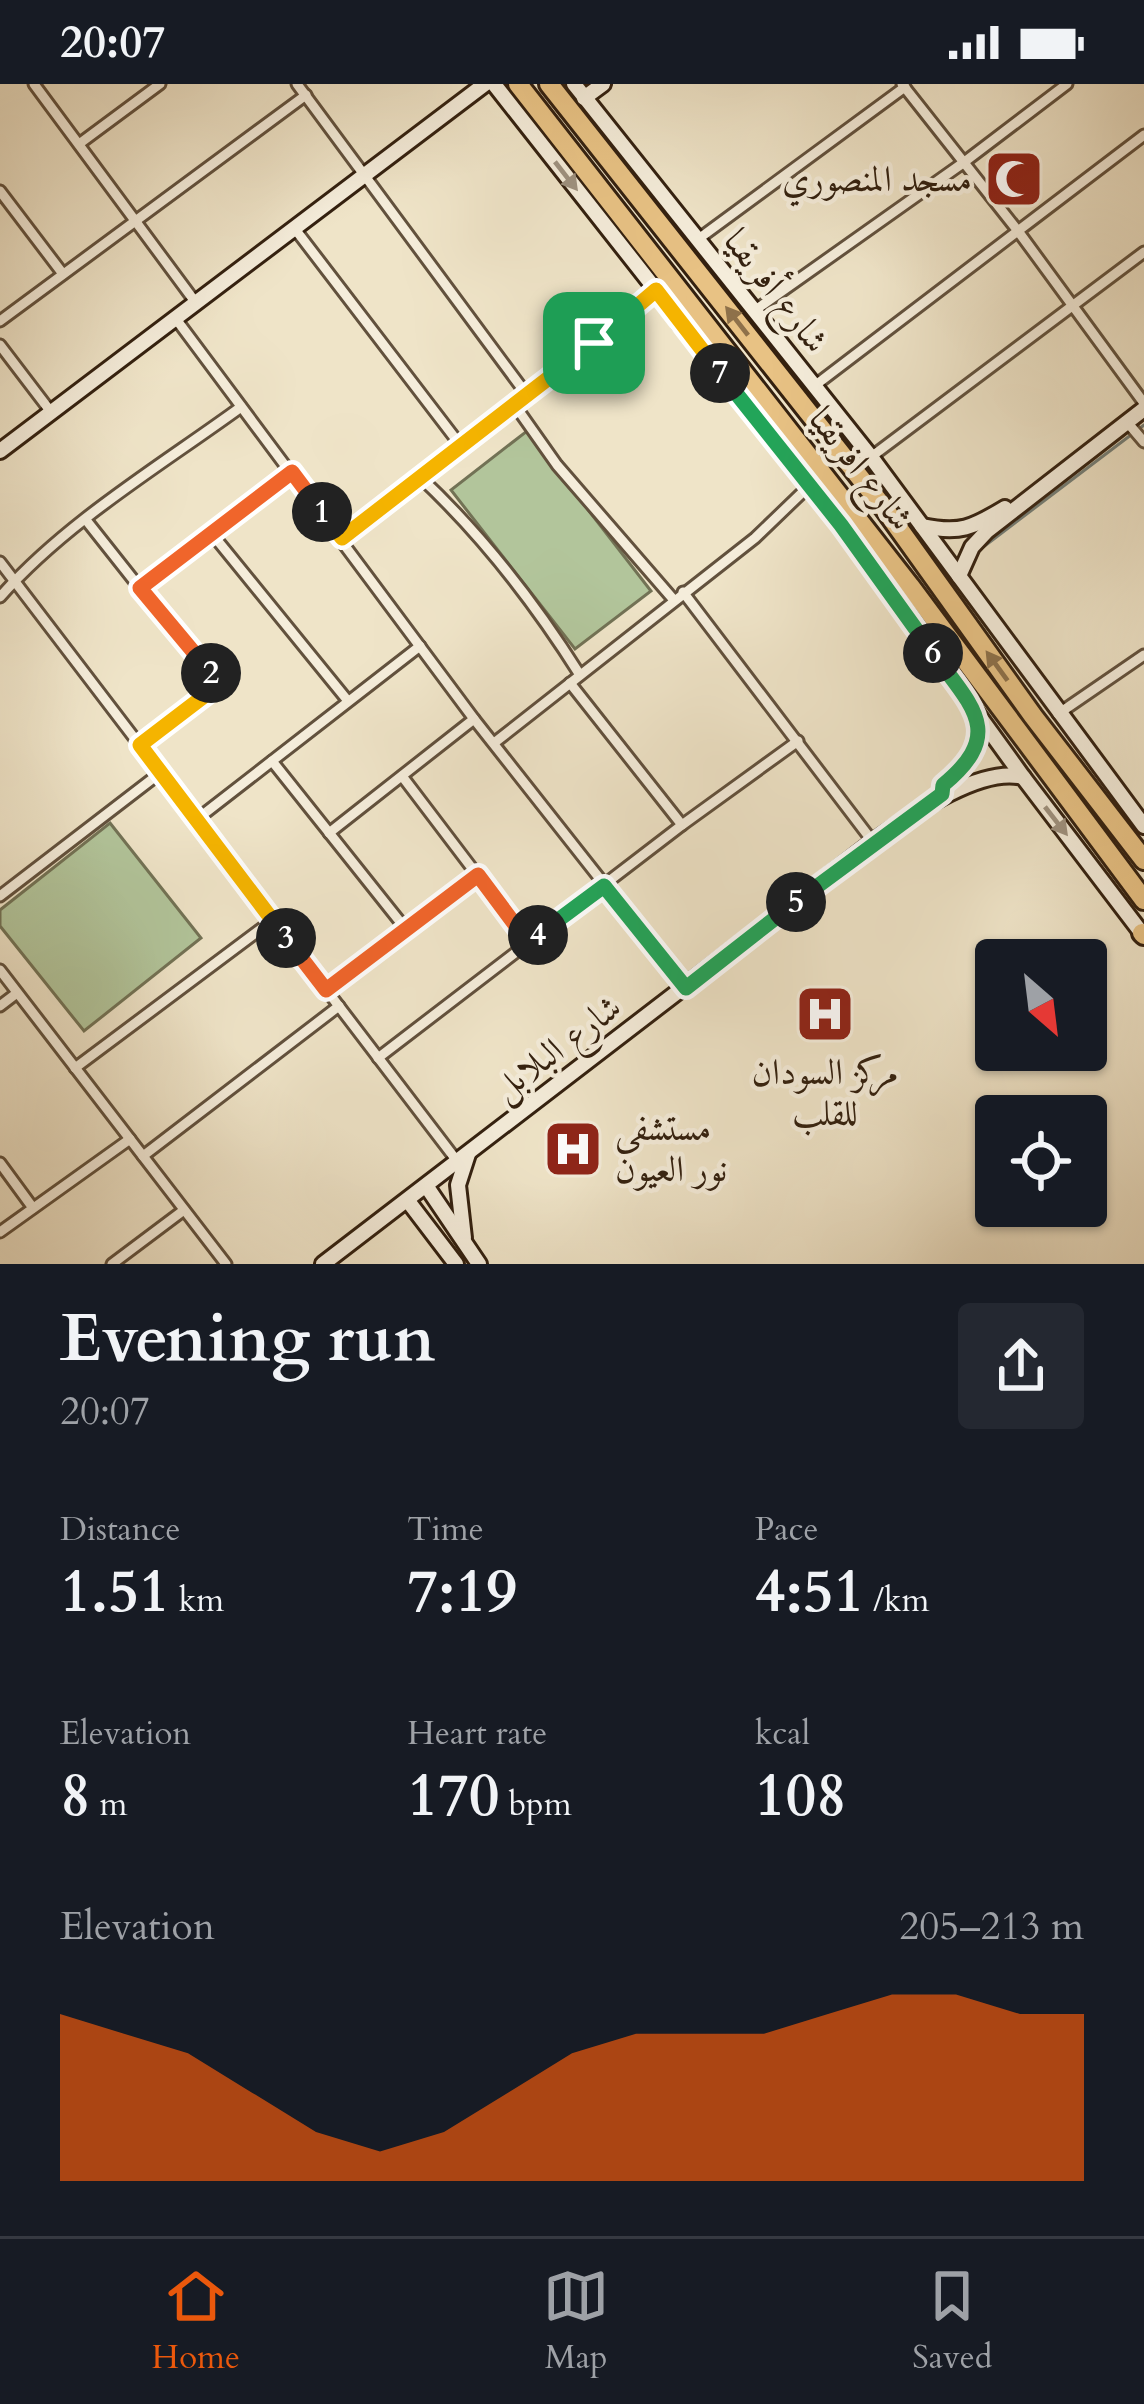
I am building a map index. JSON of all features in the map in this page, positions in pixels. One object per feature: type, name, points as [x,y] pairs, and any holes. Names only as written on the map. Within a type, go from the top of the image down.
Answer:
[{"type":"highway","name":"شارع افريقيا","points":[[518,84],[910,586],[1144,900]]},
{"type":"highway","name":"شارع افريقيا","points":[[549,84],[884,508],[1033,716],[1144,860]]},
{"type":"highway","points":[[676,283],[681,322]]},
{"type":"highway","points":[[763,355],[794,362]]},
{"type":"street","points":[[34,84],[196,304]]},
{"type":"street","points":[[79,144],[160,84]]},
{"type":"street","points":[[297,84],[527,395]]},
{"type":"street","points":[[0,452],[489,84],[809,486],[1143,935]]},
{"type":"street","name":"شارع أفريقيا","points":[[574,84],[871,458],[1144,826]]},
{"type":"street","points":[[584,98],[603,84]]},
{"type":"street","points":[[754,311],[963,164],[1067,84]]},
{"type":"street","points":[[697,241],[905,85],[1144,406],[976,543],[959,576]]},
{"type":"street","points":[[0,321],[306,95]]},
{"type":"street","points":[[813,387],[1144,135]]},
{"type":"street","points":[[0,191],[63,274]]},
{"type":"street","points":[[295,229],[461,446]]},
{"type":"street","points":[[871,458],[1144,252]]},
{"type":"street","points":[[342,538],[656,290]]},
{"type":"street","points":[[176,319],[474,719],[686,988]]},
{"type":"street","points":[[0,344],[51,412]]},
{"type":"street","points":[[514,404],[557,465],[678,596],[798,741],[873,842]]},
{"type":"street","points":[[0,597],[13,579],[86,520],[241,407]]},
{"type":"street","points":[[1127,422],[1144,442]]},
{"type":"street","points":[[140,588],[292,472]]},
{"type":"street","points":[[420,477],[477,532],[580,675]]},
{"type":"street","points":[[494,743],[755,538],[809,486]]},
{"type":"street","points":[[922,526],[962,530],[1036,492]]},
{"type":"street","points":[[86,520],[215,683],[140,745]]},
{"type":"street","points":[[213,535],[348,701]]},
{"type":"street","points":[[0,562],[378,1058],[463,1157],[458,1185],[464,1243]]},
{"type":"street","points":[[196,820],[420,646]]},
{"type":"street","points":[[1058,714],[1144,656]]},
{"type":"street","points":[[570,683],[682,825]]},
{"type":"street","name":"شارع البلابل","points":[[942,794],[943,785],[965,767],[976,748],[978,724],[973,708]]},
{"type":"street","points":[[328,833],[474,719]]},
{"type":"street","points":[[378,1058],[798,741]]},
{"type":"street","points":[[272,761],[405,928]]},
{"type":"street","points":[[0,896],[160,773]]},
{"type":"street","points":[[402,776],[528,942]]},
{"type":"street","name":"شارع البلابل","points":[[322,1264],[942,794],[957,793],[992,776],[1023,777]]},
{"type":"street","points":[[326,990],[478,875]]},
{"type":"street","points":[[75,1068],[273,920]]},
{"type":"street","points":[[0,970],[226,1264]]},
{"type":"street","points":[[0,1006],[17,993]]},
{"type":"street","points":[[143,1156],[339,1006]]},
{"type":"street","points":[[0,1232],[130,1139]]},
{"type":"street","points":[[0,1163],[33,1208]]},
{"type":"street","points":[[427,1186],[478,1264]]},
{"type":"street","points":[[408,1201],[456,1264]]},
{"type":"street","points":[[112,1264],[184,1210]]},
{"type":"green space","points":[[527,431],[651,591],[575,649],[451,490]]},
{"type":"green space","points":[[110,823],[201,938],[84,1031],[0,926],[0,910]]},
{"type":"waterway","points":[[978,551],[1144,425]]},
{"type":"place","name":"مسجد المنصوري","points":[[1014,179]]},
{"type":"place","name":"مركز السودان للقلب","points":[[825,1014]]},
{"type":"place","name":"مستشفى نور العيون","points":[[573,1149]]},
{"type":"route","points":[[656,290],[841,525],[973,708],[978,724],[976,748],[965,767],[943,785],[942,794],[686,988],[604,886],[528,942],[478,875],[326,990],[140,745],[215,683],[140,588],[292,472],[342,538],[594,343],[656,290]]}]
